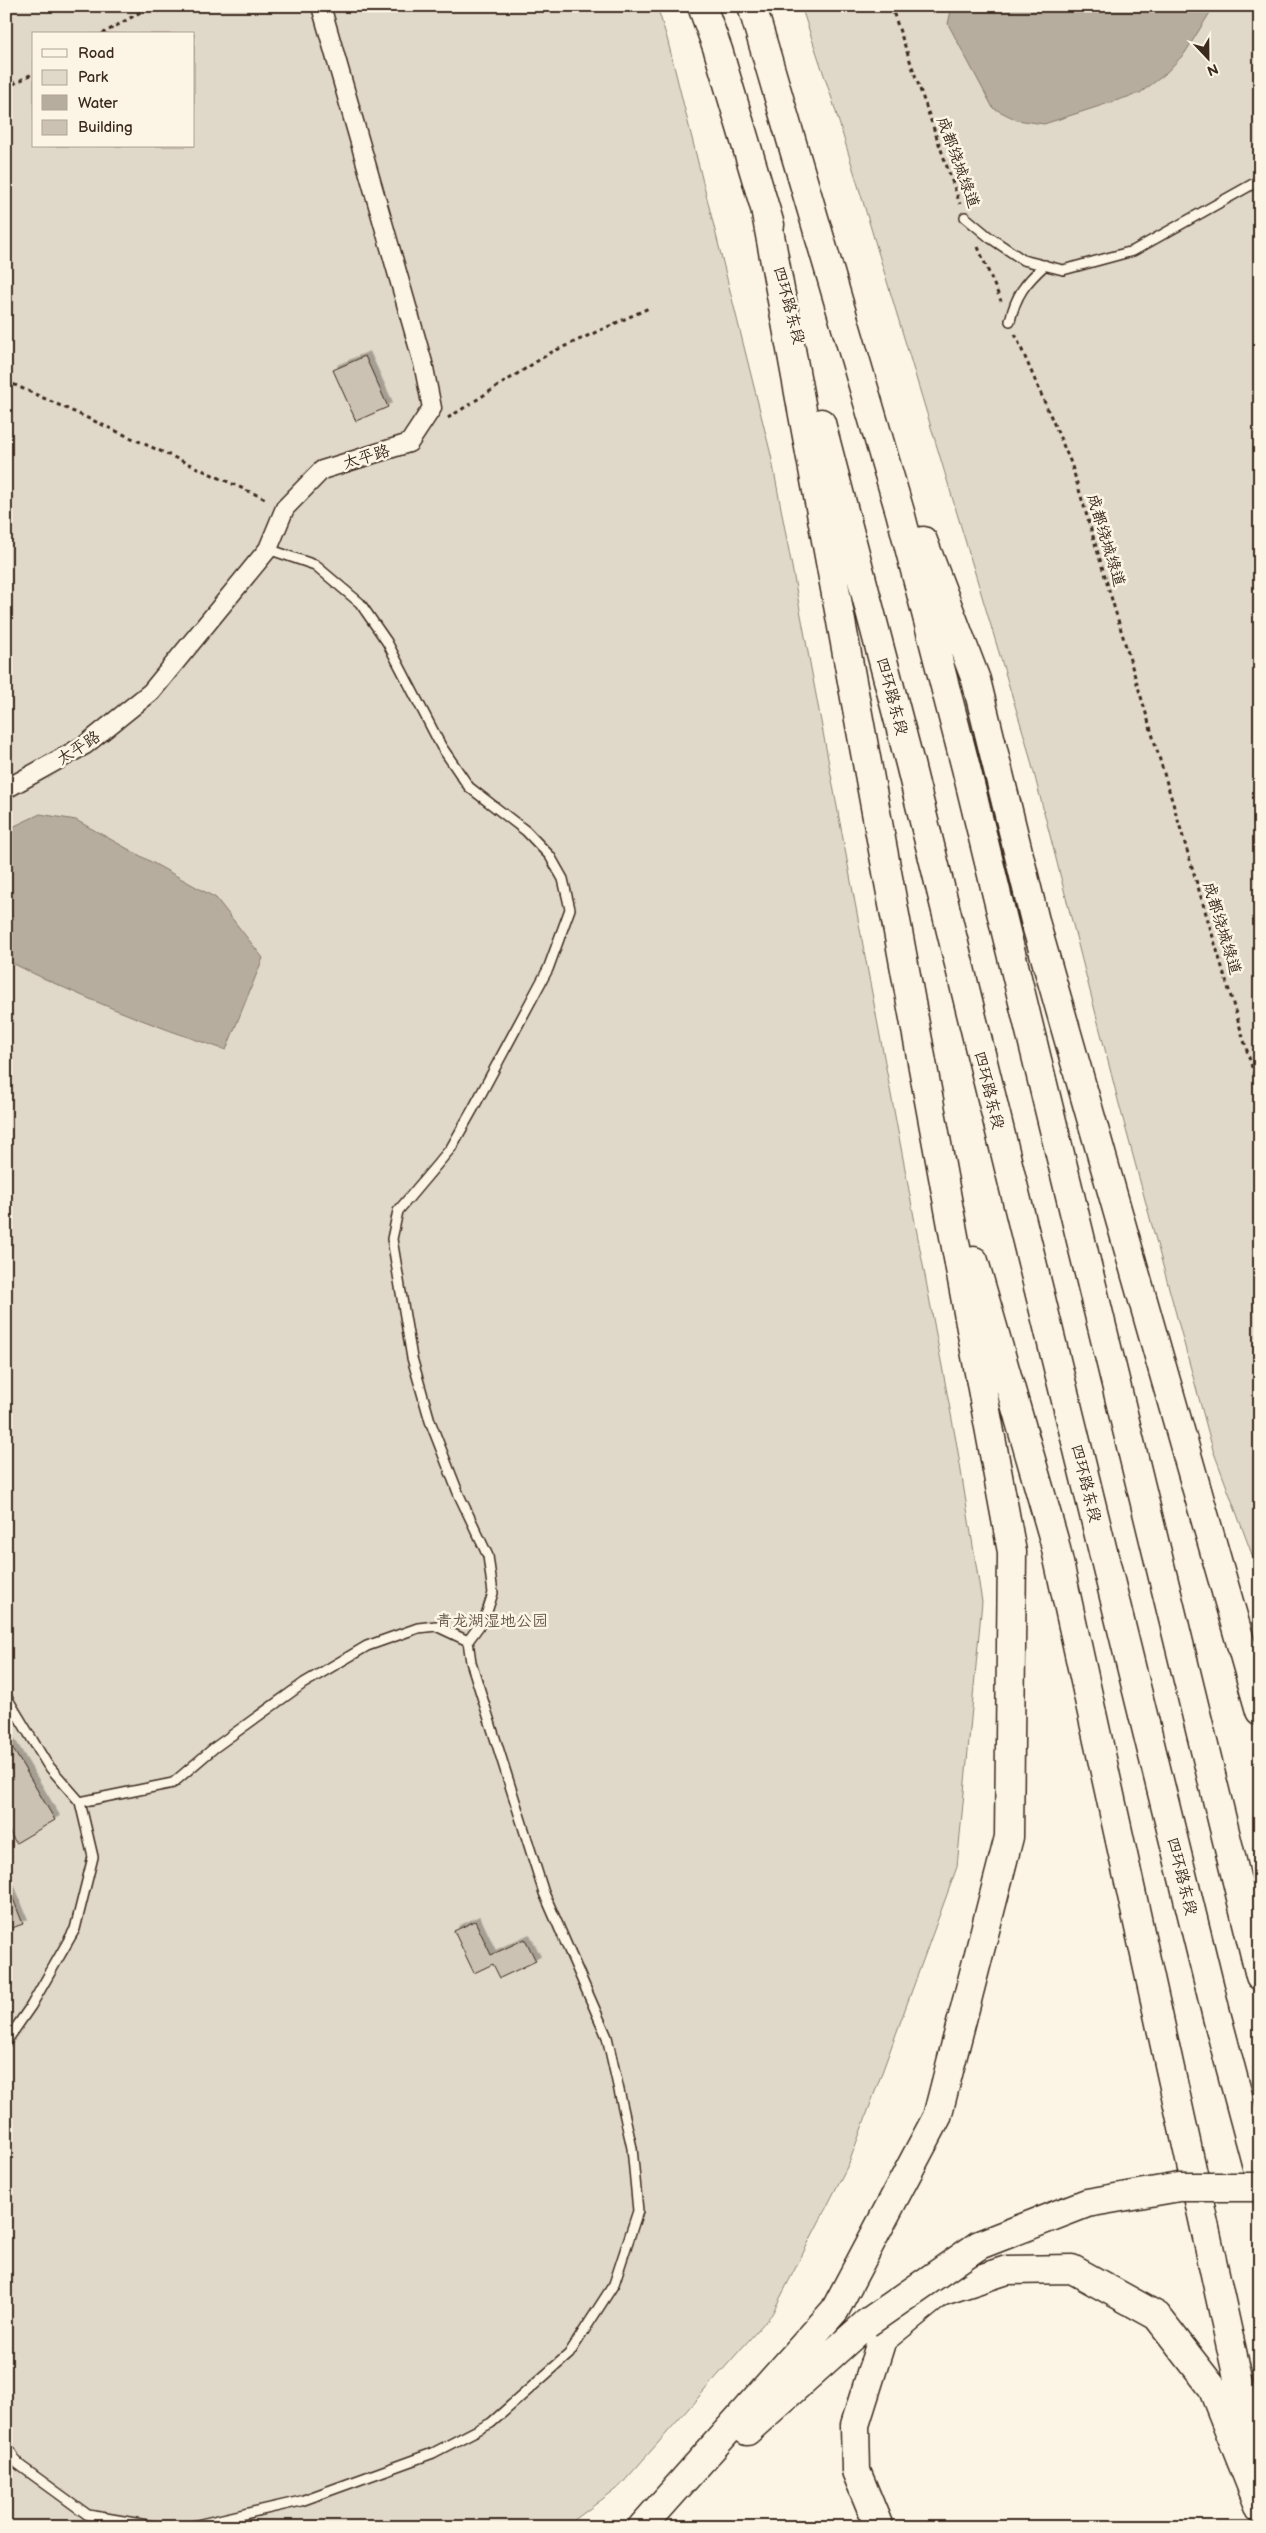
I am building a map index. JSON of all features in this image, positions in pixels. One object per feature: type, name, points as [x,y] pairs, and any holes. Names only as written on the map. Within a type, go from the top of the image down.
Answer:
[{"type":"highway","name":"四环路东段","points":[[702,6],[718,50],[765,208],[910,764],[1217,2017],[1260,2178]]},
{"type":"highway","points":[[752,6],[900,512],[966,768],[1260,1976]]},
{"type":"highway","points":[[642,2527],[835,2310],[937,2117],[1009,1837],[1012,1552],[765,208]]},
{"type":"highway","points":[[861,377],[976,680],[1036,925],[1260,1711]]},
{"type":"highway","points":[[930,1106],[1054,1540],[1260,2479]]},
{"type":"highway","points":[[1198,1494],[1260,1646]]},
{"type":"highway","points":[[642,2527],[867,2323],[979,2245],[1087,2203],[1179,2187],[1260,2187]]},
{"type":"highway","points":[[879,2527],[856,2471],[856,2425],[882,2339],[940,2292],[1007,2270],[1072,2269],[1157,2316],[1212,2387],[1260,2508]]},
{"type":"street","name":"太平路","points":[[6,789],[85,745],[151,692],[268,549],[285,508],[322,470],[409,443],[432,408],[423,363],[321,6]]},
{"type":"lane","points":[[965,217],[989,237],[1023,260],[1062,270],[1133,251],[1260,180]]},
{"type":"lane","points":[[1010,321],[1014,302],[1030,279],[1045,266]]},
{"type":"lane","points":[[188,2527],[301,2501],[433,2453],[491,2424],[569,2354],[614,2284],[638,2211],[632,2148],[607,2037],[544,1893],[471,1662],[468,1641],[485,1618],[494,1593],[488,1556],[459,1496],[430,1421],[412,1358],[392,1239],[398,1211],[451,1148],[474,1107],[548,969],[570,909],[563,879],[550,856],[526,830],[469,787],[440,746],[387,642],[360,603],[315,565],[268,549]]},
{"type":"lane","points":[[80,1802],[173,1783],[214,1748],[304,1683],[367,1646],[418,1628],[436,1626],[468,1641]]},
{"type":"lane","points":[[6,1696],[47,1764],[80,1802],[93,1857],[75,1929],[31,2006],[6,2042]]},
{"type":"lane","points":[[6,2444],[18,2464],[88,2515],[159,2527]]},
{"type":"path","points":[[106,32],[151,6]]},
{"type":"path","name":"成都绕城绿道","points":[[891,6],[965,217],[1071,462],[1260,1094]]},
{"type":"path","points":[[6,88],[32,74]]},
{"type":"path","points":[[442,422],[550,353],[649,308]]},
{"type":"path","points":[[6,381],[285,508]]},
{"type":"green space","name":"青龙湖湿地公园","points":[[6,6],[657,6],[667,38],[771,455],[957,1446],[982,1602],[957,1867],[849,2163],[772,2314],[620,2486],[565,2527],[6,2527]]},
{"type":"green space","points":[[801,6],[1260,6],[1260,1576],[1213,1450],[1119,1104],[1026,742],[832,99]]},
{"type":"water","points":[[952,6],[1214,6],[1185,53],[1164,75],[1140,93],[1044,124],[1017,120],[993,108],[948,24]]},
{"type":"water","points":[[40,814],[76,820],[216,898],[263,958],[226,1050],[114,1009],[6,960],[6,830]]},
{"type":"building","points":[[365,356],[388,407],[356,421],[333,370]]},
{"type":"building","points":[[6,1737],[55,1820],[16,1843],[6,1826]]},
{"type":"building","points":[[8,1886],[23,1924],[6,1930],[6,1887]]},
{"type":"building","points":[[475,1921],[491,1955],[525,1939],[536,1961],[500,1978],[493,1964],[474,1973],[454,1931]]}]
